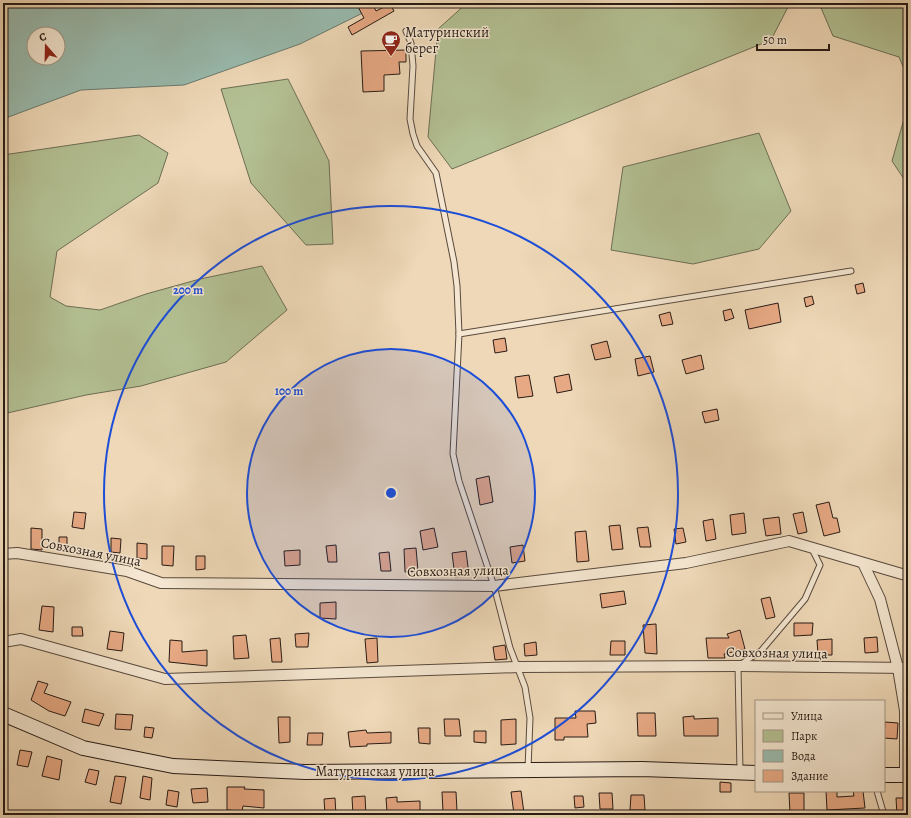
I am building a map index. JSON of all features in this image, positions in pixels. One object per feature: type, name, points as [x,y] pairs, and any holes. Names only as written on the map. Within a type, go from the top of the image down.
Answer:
[{"type":"street","name":"Совхозная улица","points":[[3,554],[17,553],[127,571],[161,583],[494,586],[686,563],[789,541],[908,575]]},
{"type":"street","points":[[863,563],[880,599],[903,668],[906,775],[885,775]]},
{"type":"street","name":"Совхозная улица","points":[[3,642],[21,639],[165,679],[519,667],[738,666],[903,668]]},
{"type":"street","name":"Матуринская улица","points":[[3,714],[83,748],[173,766],[305,772],[642,769],[755,773]]},
{"type":"lane","points":[[406,31],[411,43],[413,66],[410,119],[417,146],[432,165],[440,188],[454,262],[459,334],[454,454],[459,481],[494,586],[510,648],[519,667],[525,687],[530,718],[528,770]]},
{"type":"lane","points":[[459,334],[851,271]]},
{"type":"lane","points":[[740,773],[738,666],[761,651],[805,599],[820,565],[811,547]]},
{"type":"lane","points":[[877,792],[884,815]]},
{"type":"green space","points":[[467,3],[789,3],[789,5],[771,40],[452,169],[428,137],[438,29]]},
{"type":"green space","points":[[819,3],[908,3],[908,78],[899,57],[833,36]]},
{"type":"green space","points":[[288,79],[329,161],[333,244],[306,245],[251,183],[221,89]]},
{"type":"green space","points":[[908,105],[908,185],[892,161]]},
{"type":"green space","points":[[759,133],[791,211],[759,249],[693,264],[611,250],[623,167]]},
{"type":"green space","points":[[139,135],[168,153],[158,183],[57,251],[50,297],[66,306],[100,310],[146,294],[200,279],[262,266],[287,310],[226,362],[141,386],[86,395],[3,414],[3,155]]},
{"type":"water","points":[[3,3],[383,3],[300,44],[184,85],[81,90],[3,119]]},
{"type":"building","points":[[356,3],[372,3],[376,11],[390,4],[394,11],[352,35],[348,27],[364,18]]},
{"type":"building","points":[[406,50],[406,62],[399,62],[400,74],[384,75],[384,91],[363,92],[361,51]]},
{"type":"building","points":[[863,283],[865,292],[857,294],[855,285]]},
{"type":"building","points":[[812,296],[814,304],[806,307],[804,298]]},
{"type":"building","points":[[778,303],[781,322],[749,329],[745,310]]},
{"type":"building","points":[[731,309],[734,318],[725,321],[723,311]]},
{"type":"building","points":[[670,312],[673,324],[662,326],[659,315]]},
{"type":"building","points":[[505,338],[507,351],[495,353],[493,340]]},
{"type":"building","points":[[607,341],[611,357],[595,360],[591,345]]},
{"type":"building","points":[[701,355],[704,369],[686,374],[682,360]]},
{"type":"building","points":[[650,356],[654,372],[638,376],[635,359]]},
{"type":"building","points":[[569,374],[572,390],[557,393],[554,377]]},
{"type":"building","points":[[529,375],[533,396],[518,398],[515,377]]},
{"type":"building","points":[[717,409],[719,420],[705,423],[702,412]]},
{"type":"building","points":[[489,476],[493,502],[480,505],[476,479]]},
{"type":"building","points":[[829,502],[833,518],[837,518],[840,532],[824,536],[816,505]]},
{"type":"building","points":[[74,512],[86,513],[84,529],[72,527]]},
{"type":"building","points":[[803,512],[807,532],[798,534],[793,514]]},
{"type":"building","points":[[744,513],[746,533],[732,535],[730,515]]},
{"type":"building","points":[[779,517],[781,534],[766,536],[763,519]]},
{"type":"building","points":[[713,519],[716,539],[706,541],[703,521]]},
{"type":"building","points":[[620,525],[623,549],[612,550],[609,526]]},
{"type":"building","points":[[648,527],[651,547],[640,547],[637,528]]},
{"type":"building","points":[[31,528],[42,529],[42,550],[31,549]]},
{"type":"building","points":[[434,528],[438,547],[423,550],[420,531]]},
{"type":"building","points":[[683,528],[686,542],[676,544],[674,529]]},
{"type":"building","points":[[586,531],[589,561],[577,562],[575,532]]},
{"type":"building","points":[[59,537],[67,537],[67,550],[59,549]]},
{"type":"building","points":[[111,538],[121,539],[120,553],[111,552]]},
{"type":"building","points":[[137,543],[147,544],[147,559],[137,558]]},
{"type":"building","points":[[336,545],[337,562],[328,562],[326,546]]},
{"type":"building","points":[[523,545],[525,561],[512,563],[510,547]]},
{"type":"building","points":[[162,546],[174,546],[173,566],[162,565]]},
{"type":"building","points":[[416,548],[418,571],[405,572],[404,549]]},
{"type":"building","points":[[300,550],[300,565],[285,566],[284,551]]},
{"type":"building","points":[[466,551],[469,575],[455,577],[452,553]]},
{"type":"building","points":[[389,552],[391,571],[381,571],[379,553]]},
{"type":"building","points":[[196,556],[205,556],[205,569],[196,570]]},
{"type":"building","points":[[624,591],[626,604],[602,608],[600,594]]},
{"type":"building","points":[[770,597],[775,617],[766,619],[761,599]]},
{"type":"building","points":[[336,602],[336,619],[320,618],[320,603]]},
{"type":"building","points":[[42,606],[54,607],[53,632],[39,630]]},
{"type":"building","points":[[794,623],[813,623],[812,635],[794,636]]},
{"type":"building","points":[[656,624],[657,654],[645,653],[643,625]]},
{"type":"building","points":[[72,627],[82,627],[83,636],[72,636]]},
{"type":"building","points":[[740,630],[745,649],[724,654],[725,658],[708,658],[706,638],[729,638],[727,634]]},
{"type":"building","points":[[110,631],[124,633],[122,651],[107,649]]},
{"type":"building","points":[[309,633],[308,647],[296,647],[295,634]]},
{"type":"building","points":[[246,635],[249,658],[234,659],[233,636]]},
{"type":"building","points":[[877,637],[878,652],[865,653],[864,638]]},
{"type":"building","points":[[280,638],[282,662],[272,662],[270,639]]},
{"type":"building","points":[[377,638],[378,662],[367,663],[365,639]]},
{"type":"building","points":[[832,639],[832,655],[818,655],[817,640]]},
{"type":"building","points":[[170,640],[182,641],[182,652],[207,650],[207,666],[169,662]]},
{"type":"building","points":[[611,641],[625,641],[625,655],[610,655]]},
{"type":"building","points":[[536,642],[537,655],[525,656],[524,644]]},
{"type":"building","points":[[505,645],[507,659],[495,660],[493,647]]},
{"type":"building","points":[[38,681],[48,684],[44,693],[71,702],[65,716],[49,711],[31,700]]},
{"type":"building","points":[[85,709],[104,714],[99,726],[82,722]]},
{"type":"building","points":[[575,711],[595,711],[596,723],[587,724],[588,737],[564,737],[564,740],[555,740],[555,718],[576,718]]},
{"type":"building","points":[[637,713],[655,713],[656,736],[638,736]]},
{"type":"building","points":[[116,714],[133,715],[131,730],[115,729]]},
{"type":"building","points":[[694,716],[694,719],[718,718],[718,736],[684,736],[683,717]]},
{"type":"building","points":[[278,717],[290,717],[290,742],[279,743]]},
{"type":"building","points":[[444,719],[459,719],[461,736],[445,736]]},
{"type":"building","points":[[516,719],[516,744],[501,745],[501,720]]},
{"type":"building","points":[[885,722],[898,723],[897,739],[885,738]]},
{"type":"building","points":[[145,727],[154,728],[152,738],[144,737]]},
{"type":"building","points":[[418,728],[430,728],[430,744],[419,743]]},
{"type":"building","points":[[366,730],[367,733],[391,732],[391,743],[367,744],[367,746],[350,747],[348,732]]},
{"type":"building","points":[[474,731],[486,731],[486,743],[474,742]]},
{"type":"building","points":[[308,733],[323,733],[322,745],[307,745]]},
{"type":"building","points":[[20,750],[32,752],[28,767],[17,765]]},
{"type":"building","points":[[47,756],[62,760],[59,780],[42,776]]},
{"type":"building","points":[[89,769],[99,771],[96,785],[85,782]]},
{"type":"building","points":[[115,776],[126,777],[121,804],[110,802]]},
{"type":"building","points":[[143,776],[152,778],[150,800],[140,798]]},
{"type":"building","points":[[720,782],[731,783],[731,792],[720,792]]},
{"type":"building","points":[[227,787],[245,787],[244,789],[264,790],[264,808],[243,806],[242,811],[227,810]]},
{"type":"building","points":[[207,788],[208,802],[193,803],[191,789]]},
{"type":"building","points":[[168,790],[179,792],[177,807],[166,805]]},
{"type":"building","points":[[521,791],[524,813],[514,814],[511,792]]},
{"type":"building","points":[[442,792],[456,792],[457,811],[443,812]]},
{"type":"building","points":[[826,792],[837,792],[837,797],[854,796],[853,792],[863,792],[865,808],[827,810]]},
{"type":"building","points":[[599,793],[612,793],[613,809],[600,809]]},
{"type":"building","points":[[789,793],[804,793],[804,813],[790,813]]},
{"type":"building","points":[[631,795],[644,795],[645,810],[630,810]]},
{"type":"building","points":[[365,796],[366,815],[353,815],[352,797]]},
{"type":"building","points":[[574,796],[583,796],[584,807],[575,808]]},
{"type":"building","points":[[397,797],[397,802],[420,801],[420,812],[387,812],[386,798]]},
{"type":"building","points":[[335,798],[336,815],[325,815],[324,799]]},
{"type":"building","points":[[896,798],[908,798],[908,815],[897,815]]},
{"type":"place","name":"Матуринский берег","points":[[391,57]]}]
